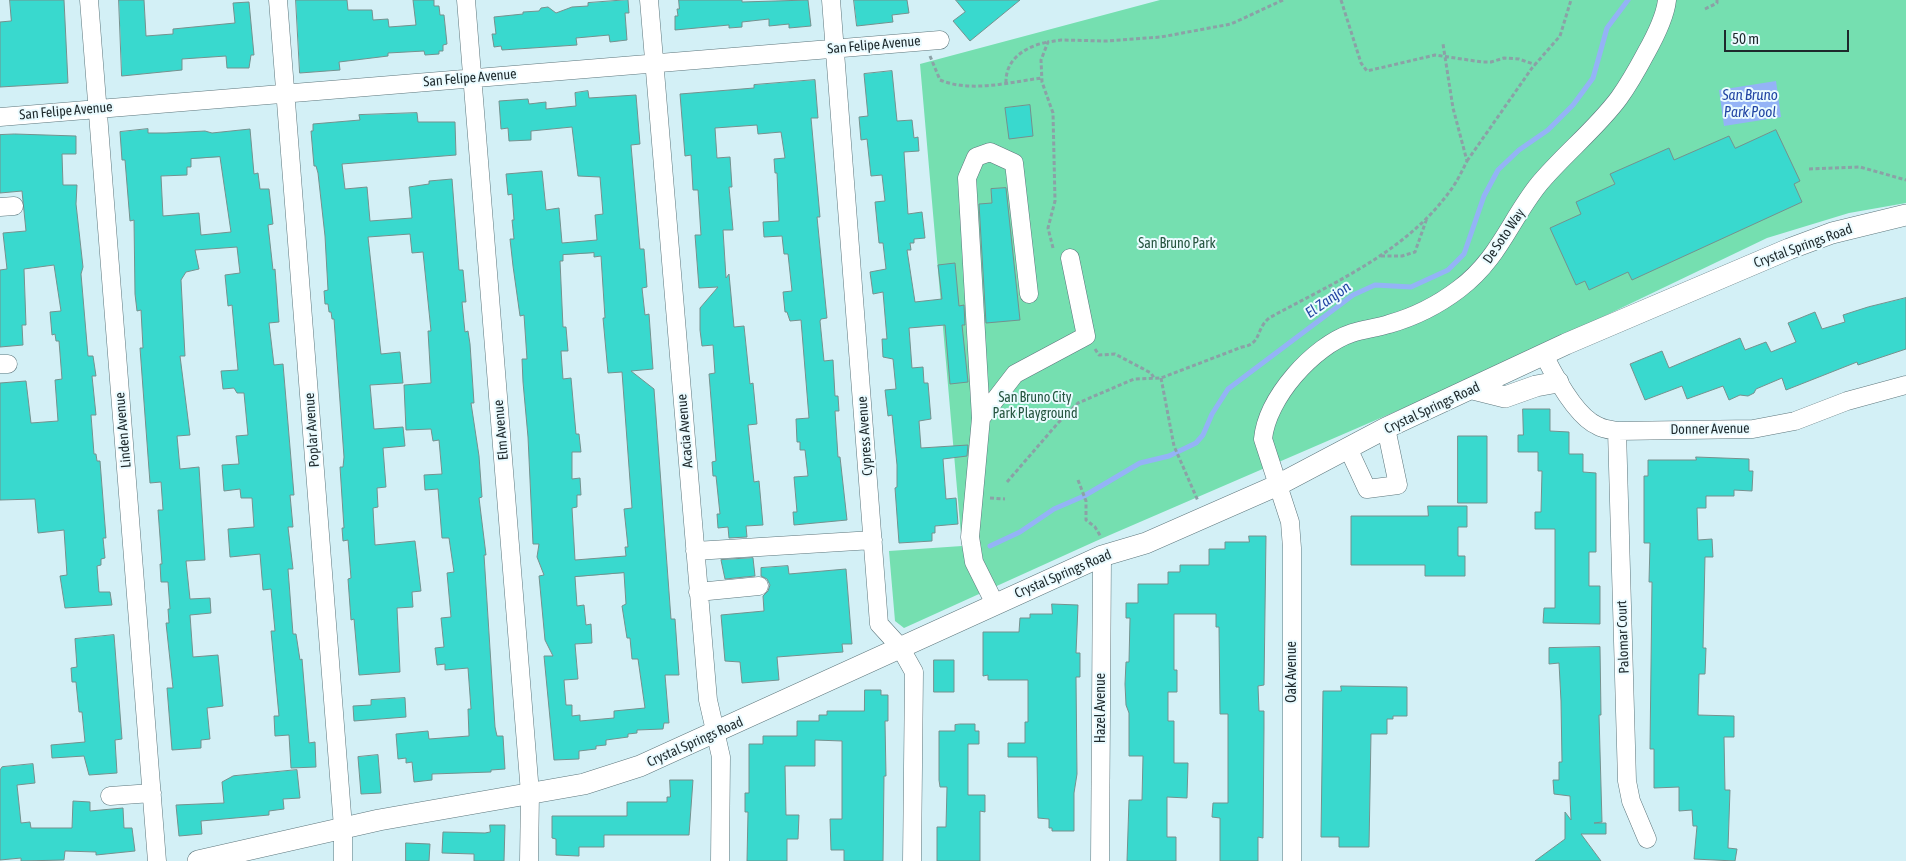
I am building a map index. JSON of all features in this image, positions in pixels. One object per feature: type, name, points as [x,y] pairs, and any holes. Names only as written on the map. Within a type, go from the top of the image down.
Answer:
[{"type":"main road","name":"Crystal Springs Road","points":[[198,861],[247,855],[343,827],[612,776],[715,733],[1106,554],[1146,543],[1278,485],[1386,428],[1544,355],[1789,249],[1832,233],[1906,215]]},
{"type":"main road","points":[[1473,389],[1505,397],[1536,386],[1558,382]]},
{"type":"street","name":"Linden Avenue","points":[[89,0],[157,861]]},
{"type":"street","name":"Poplar Avenue","points":[[278,0],[343,827],[343,861]]},
{"type":"street","name":"Elm Avenue","points":[[466,0],[530,793],[530,861]]},
{"type":"street","name":"Acacia Avenue","points":[[649,0],[708,700],[721,758],[720,861]]},
{"type":"street","name":"Cypress Avenue","points":[[831,0],[880,624],[900,647],[914,672],[912,861]]},
{"type":"street","name":"De Soto Way","points":[[1278,485],[1264,439],[1265,427],[1270,413],[1283,391],[1299,371],[1325,347],[1351,334],[1390,324],[1418,314],[1446,298],[1478,272],[1507,236],[1538,185],[1619,98],[1655,36],[1667,0]]},
{"type":"street","name":"San Felipe Avenue","points":[[0,117],[936,40]]},
{"type":"street","points":[[995,604],[974,562],[970,537],[980,418],[967,178],[976,157],[990,152],[1014,163],[1029,294]]},
{"type":"street","points":[[980,418],[1014,374],[1086,336],[1070,258]]},
{"type":"street","name":"Donner Avenue","points":[[1544,355],[1558,382],[1586,418],[1597,426],[1617,431],[1753,429],[1775,426],[1847,401],[1906,385]]},
{"type":"street","points":[[1348,448],[1367,489],[1398,485],[1386,428]]},
{"type":"street","name":"Palomar Court","points":[[1617,431],[1627,781],[1631,801],[1647,839]]},
{"type":"street","name":"Oak Avenue","points":[[1278,485],[1290,522],[1292,548],[1292,861]]},
{"type":"street","points":[[695,551],[873,540]]},
{"type":"street","name":"Hazel Avenue","points":[[1100,861],[1106,554]]},
{"type":"street","points":[[698,592],[759,586]]},
{"type":"street","points":[[110,796],[152,792]]},
{"type":"path","points":[[1006,83],[1007,72],[1014,58],[1032,46],[1070,39],[1106,41],[1161,37],[1231,24],[1283,0]]},
{"type":"path","points":[[1342,0],[1362,63],[1367,71],[1435,55],[1482,62],[1491,62],[1504,58],[1536,65]]},
{"type":"path","points":[[1007,482],[1058,423],[1078,403],[1134,379],[1161,378],[1242,346],[1252,345],[1255,342],[1260,325],[1269,318],[1366,266],[1427,218],[1450,190],[1467,161],[1536,65],[1560,36],[1571,0]]},
{"type":"path","points":[[1705,9],[1717,3],[1717,0]]},
{"type":"path","points":[[936,40],[930,55],[940,80],[952,86],[1006,83],[1042,78]]},
{"type":"path","points":[[1048,42],[1041,60],[1042,78],[1053,113],[1055,201],[1048,228],[1054,248]]},
{"type":"path","points":[[1443,44],[1453,108],[1467,161]]},
{"type":"path","points":[[1809,169],[1860,167],[1906,180]]},
{"type":"path","points":[[1380,256],[1402,256],[1415,252],[1427,218]]},
{"type":"path","points":[[1086,336],[1099,355],[1115,354],[1151,372],[1154,378]]},
{"type":"path","points":[[1161,378],[1174,446],[1206,517]]},
{"type":"path","points":[[1078,480],[1086,501],[1086,520],[1095,527],[1106,554]]},
{"type":"green space","name":"San Bruno Park","points":[[1160,0],[1906,0],[1906,203],[1849,213],[1767,238],[1494,369],[1096,541],[904,628],[895,621],[889,551],[962,546],[920,64]]},
{"type":"water","name":"San Bruno Park Pool","points":[[1776,81],[1781,117],[1724,126],[1719,90]]},
{"type":"building","points":[[10,0],[64,0],[68,83],[0,87],[0,22],[11,21]]},
{"type":"building","points":[[119,0],[144,0],[146,36],[173,34],[173,29],[235,23],[233,3],[249,2],[254,55],[251,55],[249,68],[227,68],[226,56],[182,59],[182,70],[122,76]]},
{"type":"building","points":[[296,0],[347,0],[348,10],[372,10],[373,20],[388,19],[389,27],[416,25],[413,0],[434,0],[434,6],[439,6],[440,15],[444,15],[447,44],[443,45],[443,51],[439,51],[439,54],[425,55],[424,51],[388,53],[388,56],[339,62],[340,70],[300,73]]},
{"type":"building","points":[[628,0],[629,13],[625,13],[627,40],[610,42],[609,35],[576,38],[577,45],[502,50],[501,46],[494,47],[492,34],[496,34],[494,17],[523,14],[523,12],[539,11],[541,8],[548,7],[556,13],[572,7],[588,6],[588,3]]},
{"type":"building","points":[[679,0],[742,0],[742,2],[808,0],[811,26],[789,28],[789,24],[769,26],[769,19],[742,22],[742,27],[729,28],[729,25],[675,30],[675,16],[678,16]]},
{"type":"building","points":[[854,0],[907,0],[909,13],[892,15],[893,22],[857,26]]},
{"type":"building","points":[[956,0],[1020,0],[970,41],[953,21],[965,12]]},
{"type":"building","points":[[892,71],[897,121],[912,120],[914,138],[918,137],[919,151],[904,152],[908,214],[922,212],[925,238],[914,239],[914,243],[910,243],[911,250],[907,250],[915,302],[942,299],[938,265],[955,263],[959,306],[964,305],[965,325],[962,325],[968,382],[950,384],[945,325],[909,328],[912,368],[923,367],[924,383],[928,383],[931,419],[919,421],[921,448],[968,445],[967,456],[943,459],[946,499],[956,498],[958,524],[935,526],[935,533],[932,533],[932,541],[899,543],[895,488],[897,487],[897,465],[892,415],[888,416],[885,390],[896,389],[893,359],[883,357],[882,339],[887,339],[883,292],[873,294],[870,272],[886,269],[883,243],[879,243],[875,202],[885,201],[882,175],[871,176],[867,139],[861,140],[859,117],[868,116],[864,74]]},
{"type":"building","points":[[815,80],[818,118],[811,118],[820,217],[817,217],[827,318],[820,321],[824,361],[833,360],[835,396],[838,396],[839,411],[835,411],[838,457],[840,457],[847,520],[794,525],[793,512],[797,512],[794,477],[808,476],[805,450],[800,450],[800,442],[797,442],[796,419],[809,418],[801,320],[790,321],[787,312],[785,312],[783,292],[792,291],[788,254],[784,254],[782,236],[764,237],[763,222],[779,221],[777,173],[775,173],[774,159],[785,158],[781,132],[758,134],[757,125],[715,128],[717,158],[730,157],[732,187],[729,187],[733,230],[723,230],[726,278],[729,274],[734,327],[744,326],[750,384],[753,383],[757,424],[748,425],[754,482],[759,481],[763,525],[746,526],[747,537],[729,538],[728,527],[718,528],[717,514],[720,514],[716,476],[713,476],[712,462],[716,461],[709,374],[715,373],[713,345],[702,346],[700,330],[700,308],[718,287],[699,288],[695,235],[701,235],[698,190],[693,190],[691,155],[685,156],[680,94],[754,88],[754,85]]},
{"type":"building","points":[[588,91],[589,98],[636,95],[640,144],[631,145],[640,249],[644,249],[646,273],[647,287],[642,288],[645,315],[649,314],[653,369],[631,371],[654,389],[671,619],[675,619],[679,675],[665,675],[669,723],[664,723],[663,729],[637,730],[637,733],[628,734],[628,737],[606,740],[606,745],[596,746],[596,749],[579,751],[579,759],[554,760],[544,656],[553,656],[545,640],[539,576],[544,575],[537,557],[539,544],[533,544],[522,359],[527,359],[524,315],[520,316],[513,266],[510,239],[514,239],[512,220],[514,220],[512,194],[508,195],[506,174],[542,171],[546,210],[559,208],[562,243],[597,240],[595,215],[603,214],[600,177],[578,176],[572,127],[531,131],[531,140],[509,141],[508,128],[501,129],[499,101],[528,99],[529,104],[546,102],[546,109],[576,106],[575,93]],"holes":[[[594,253],[594,257],[601,256],[605,318],[603,318],[608,373],[622,372],[632,508],[624,509],[628,547],[625,547],[626,556],[575,560],[572,508],[577,507],[577,495],[581,495],[580,478],[572,479],[572,452],[581,452],[579,434],[576,434],[571,378],[563,379],[561,351],[568,351],[566,327],[563,327],[560,261],[563,261],[563,255]],[[624,573],[626,604],[622,606],[627,638],[630,638],[632,659],[638,659],[645,708],[614,711],[614,718],[580,721],[580,715],[572,716],[572,705],[566,705],[564,680],[578,679],[575,644],[592,643],[591,624],[586,625],[584,605],[577,606],[575,577]]]},
{"type":"building","points":[[1030,105],[1033,136],[1009,139],[1005,108]]},
{"type":"building","points":[[417,113],[418,122],[455,122],[456,155],[342,164],[345,189],[367,187],[370,221],[412,218],[409,187],[429,184],[429,181],[452,179],[459,270],[463,270],[466,302],[462,302],[465,332],[468,331],[470,344],[474,403],[471,403],[479,456],[482,497],[479,498],[486,555],[484,555],[495,727],[497,736],[503,736],[505,769],[491,770],[491,772],[432,774],[432,780],[414,782],[412,762],[406,763],[406,758],[398,759],[396,734],[428,731],[429,739],[469,736],[468,709],[471,709],[468,668],[445,670],[445,664],[437,665],[435,648],[444,647],[441,618],[451,617],[447,573],[454,572],[449,538],[442,538],[438,489],[425,490],[424,475],[442,474],[439,440],[433,441],[431,429],[406,430],[404,385],[431,383],[428,331],[431,331],[423,252],[412,253],[410,234],[368,237],[381,354],[400,352],[403,383],[370,385],[374,429],[403,427],[405,446],[383,448],[386,487],[377,488],[378,507],[373,508],[375,545],[415,541],[421,591],[412,592],[413,607],[397,608],[400,672],[359,675],[354,619],[351,620],[348,579],[351,578],[348,540],[343,541],[342,528],[344,528],[340,467],[343,467],[344,457],[334,319],[332,319],[331,312],[329,312],[328,304],[325,304],[324,291],[328,290],[325,236],[318,173],[316,166],[314,166],[311,131],[313,131],[313,124],[360,120],[359,115]]},
{"type":"building","points":[[148,129],[148,133],[205,131],[212,133],[250,129],[254,174],[258,173],[260,189],[269,189],[273,224],[268,225],[273,270],[275,269],[279,322],[269,323],[274,365],[283,364],[294,495],[290,495],[293,527],[288,527],[293,569],[288,569],[293,634],[296,634],[300,660],[302,659],[309,743],[315,742],[316,767],[291,768],[289,735],[275,736],[274,716],[279,716],[271,631],[275,631],[271,589],[263,590],[260,554],[230,557],[228,529],[254,527],[252,498],[241,498],[240,489],[224,491],[222,465],[239,464],[236,436],[248,435],[244,393],[237,393],[234,388],[223,389],[221,371],[238,370],[232,305],[228,306],[225,275],[240,273],[237,247],[195,250],[199,269],[186,272],[181,280],[185,356],[180,356],[190,435],[177,436],[180,469],[199,467],[205,560],[186,561],[190,599],[210,598],[211,613],[190,615],[193,657],[218,655],[223,706],[207,708],[210,739],[201,740],[201,748],[172,750],[167,688],[173,688],[166,623],[169,623],[168,609],[170,609],[168,582],[161,582],[160,564],[162,564],[158,510],[163,510],[161,482],[150,483],[140,348],[143,348],[141,310],[137,311],[135,294],[134,220],[130,221],[125,160],[122,160],[120,132]],"holes":[[[220,157],[231,232],[201,235],[199,213],[163,216],[161,176],[187,175],[187,167],[191,167],[191,159]]]},
{"type":"building","points":[[1776,130],[1800,181],[1794,184],[1802,202],[1632,280],[1628,272],[1589,290],[1585,281],[1576,285],[1550,228],[1581,214],[1576,202],[1615,184],[1610,174],[1669,148],[1674,160],[1729,136],[1735,148]]},
{"type":"building","points":[[0,135],[76,136],[76,154],[62,154],[63,185],[77,185],[76,204],[83,267],[81,274],[88,356],[93,356],[96,376],[92,376],[96,415],[91,415],[94,454],[96,454],[97,461],[100,461],[106,538],[103,538],[105,558],[101,559],[101,565],[97,566],[99,592],[110,592],[112,605],[65,608],[60,576],[67,575],[64,530],[38,533],[35,499],[0,500],[0,383],[26,381],[31,423],[58,421],[55,380],[62,379],[59,341],[56,341],[55,334],[52,335],[50,312],[61,311],[54,265],[24,269],[26,325],[22,325],[23,345],[0,347],[0,270],[7,269],[3,233],[26,231],[22,191],[0,193]]},
{"type":"building","points":[[1006,188],[1020,320],[986,323],[979,204],[992,203],[991,189]]},
{"type":"building","points":[[1906,298],[1906,349],[1858,365],[1857,362],[1786,390],[1782,378],[1756,389],[1754,393],[1748,396],[1740,395],[1729,400],[1723,386],[1687,399],[1682,386],[1645,400],[1630,364],[1662,351],[1669,368],[1740,338],[1745,350],[1766,342],[1771,352],[1796,342],[1788,323],[1815,312],[1822,329],[1845,322],[1843,315]]},
{"type":"building","points":[[1523,409],[1550,409],[1550,431],[1569,432],[1569,454],[1583,454],[1583,472],[1596,473],[1596,552],[1589,552],[1589,586],[1600,586],[1600,624],[1543,623],[1544,608],[1555,608],[1555,529],[1535,529],[1535,512],[1541,512],[1542,471],[1538,471],[1538,452],[1518,452],[1518,435],[1523,435]]},
{"type":"building","points":[[1458,436],[1487,436],[1487,503],[1458,503]]},
{"type":"building","points":[[1696,457],[1749,459],[1749,471],[1753,471],[1752,491],[1734,490],[1734,496],[1706,496],[1706,508],[1697,508],[1698,540],[1712,539],[1713,557],[1705,557],[1703,648],[1706,648],[1705,674],[1699,674],[1698,715],[1734,716],[1734,737],[1724,737],[1725,790],[1730,790],[1728,848],[1737,849],[1735,861],[1694,859],[1697,826],[1693,826],[1692,810],[1679,811],[1679,787],[1654,788],[1654,749],[1650,749],[1652,582],[1649,582],[1650,543],[1644,543],[1644,476],[1648,476],[1648,460],[1696,460]]},
{"type":"building","points":[[1428,506],[1467,506],[1467,527],[1458,527],[1458,556],[1465,556],[1465,576],[1425,576],[1425,565],[1351,565],[1351,516],[1428,516]]},
{"type":"building","points":[[1249,536],[1266,536],[1264,685],[1258,686],[1259,711],[1264,711],[1263,838],[1258,837],[1258,861],[1220,861],[1220,818],[1212,817],[1213,803],[1228,803],[1228,714],[1220,714],[1219,627],[1216,627],[1216,614],[1174,614],[1174,670],[1177,670],[1177,692],[1168,692],[1168,721],[1174,721],[1174,763],[1188,763],[1187,798],[1167,797],[1167,837],[1176,837],[1176,861],[1127,861],[1129,800],[1142,800],[1143,756],[1129,756],[1129,713],[1126,705],[1125,684],[1126,662],[1129,662],[1130,618],[1126,618],[1126,603],[1138,603],[1138,584],[1168,584],[1168,572],[1180,572],[1180,565],[1209,565],[1209,549],[1225,549],[1225,542],[1249,542]]},
{"type":"building","points":[[753,558],[755,576],[725,579],[721,560]]},
{"type":"building","points":[[788,566],[789,574],[846,569],[852,644],[842,644],[843,652],[777,657],[779,680],[742,683],[740,662],[725,661],[721,615],[764,611],[763,596],[768,591],[770,585],[767,579],[761,576],[761,568]]},
{"type":"building","points":[[1052,604],[1078,605],[1076,653],[1080,653],[1080,677],[1076,677],[1077,774],[1074,793],[1074,831],[1052,831],[1052,828],[1049,828],[1049,819],[1038,818],[1037,757],[1008,757],[1008,743],[1025,743],[1025,722],[1028,722],[1028,680],[988,680],[988,675],[983,676],[983,632],[1019,632],[1020,618],[1030,618],[1030,614],[1052,614]]},
{"type":"building","points":[[114,635],[122,739],[115,740],[117,773],[89,775],[84,756],[52,758],[51,745],[85,742],[76,682],[72,682],[71,668],[77,667],[75,639]]},
{"type":"building","points":[[1600,647],[1601,715],[1599,715],[1602,822],[1594,823],[1606,823],[1606,834],[1581,834],[1601,861],[1535,861],[1565,839],[1565,812],[1571,820],[1570,796],[1554,794],[1553,780],[1559,780],[1559,762],[1562,762],[1561,701],[1559,663],[1549,664],[1549,648]]},
{"type":"building","points":[[934,660],[954,660],[954,692],[934,692]]},
{"type":"building","points":[[1341,686],[1407,687],[1407,716],[1393,716],[1393,719],[1387,719],[1387,734],[1371,734],[1369,847],[1339,847],[1339,837],[1321,837],[1323,691],[1341,691]]},
{"type":"building","points":[[865,690],[881,690],[881,695],[888,695],[888,721],[885,721],[886,776],[884,776],[883,861],[844,861],[844,850],[831,850],[830,819],[842,819],[842,741],[815,740],[815,766],[785,766],[786,815],[799,815],[798,839],[787,839],[787,861],[747,861],[748,812],[745,812],[745,793],[749,793],[749,744],[763,744],[763,736],[797,736],[797,721],[819,721],[819,715],[827,715],[827,711],[864,711]]},
{"type":"building","points":[[405,698],[406,717],[354,721],[353,706],[371,705],[371,700]]},
{"type":"building","points":[[975,724],[975,731],[979,731],[979,744],[968,744],[968,795],[985,795],[985,812],[980,811],[980,861],[937,861],[937,827],[946,827],[947,787],[940,787],[939,780],[939,731],[955,731],[955,725]]},
{"type":"building","points":[[378,755],[381,793],[361,794],[358,757]]},
{"type":"building","points":[[33,764],[35,783],[17,785],[21,823],[30,822],[31,828],[72,828],[73,801],[90,802],[90,811],[123,808],[124,828],[132,828],[135,851],[96,855],[96,852],[65,851],[64,860],[21,861],[21,858],[0,860],[0,770],[2,767]]},
{"type":"building","points":[[297,770],[300,798],[283,799],[284,809],[269,811],[269,815],[201,821],[202,834],[179,836],[176,805],[224,803],[222,782],[233,776]]},
{"type":"building","points":[[670,780],[693,780],[689,835],[604,835],[604,847],[579,847],[579,856],[556,855],[556,839],[552,838],[552,816],[627,816],[627,802],[667,802],[667,797],[670,797]]},
{"type":"building","points":[[490,825],[505,825],[504,861],[474,861],[474,854],[442,853],[443,832],[485,833],[490,832]]},
{"type":"building","points":[[406,843],[430,844],[429,861],[406,861]]},
{"type":"waterway","name":"El Zanjon","points":[[990,546],[1020,532],[1054,509],[1084,496],[1140,463],[1169,456],[1196,443],[1203,435],[1212,414],[1228,389],[1353,295],[1375,285],[1411,287],[1448,270],[1464,254],[1484,196],[1498,170],[1519,150],[1548,130],[1573,105],[1593,78],[1607,28],[1628,0]]},
{"type":"park label","name":"San Bruno City Park Playground","points":[[1035,406]]}]
